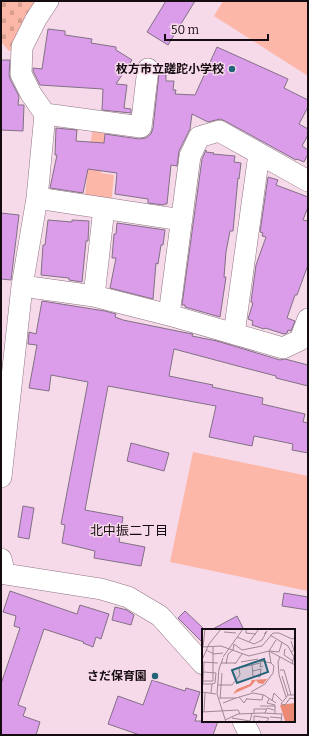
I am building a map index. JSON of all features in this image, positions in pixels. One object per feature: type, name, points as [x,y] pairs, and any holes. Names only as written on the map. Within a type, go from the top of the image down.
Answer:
[{"type":"street","points":[[1,477],[22,286],[37,198],[45,114],[31,94],[21,74],[22,47],[36,19],[48,1]]},
{"type":"street","points":[[45,114],[142,127],[148,69]]},
{"type":"street","points":[[169,315],[190,156],[199,137],[219,131],[308,181]]},
{"type":"street","points":[[234,334],[259,154]]},
{"type":"street","points":[[37,198],[182,220]]},
{"type":"street","points":[[94,296],[104,208]]},
{"type":"street","points":[[22,286],[94,296],[169,315],[283,348],[300,340],[308,319]]},
{"type":"street","points":[[1,559],[5,574],[101,589],[128,597],[160,616],[202,663]]},
{"type":"street","points":[[244,722],[250,735]]},
{"type":"green space","points":[[1,1],[38,1],[15,50],[9,51],[1,42]]},
{"type":"green space","points":[[223,1],[308,1],[308,76],[214,16]]},
{"type":"green space","points":[[92,131],[105,133],[101,173],[114,175],[111,206],[84,203]]},
{"type":"green space","points":[[193,452],[308,476],[308,591],[170,562]]},
{"type":"building","points":[[166,1],[195,1],[168,45],[147,32]]},
{"type":"building","points":[[48,29],[65,31],[65,35],[92,39],[91,43],[116,47],[116,50],[132,60],[116,84],[127,85],[124,108],[131,109],[131,113],[102,110],[103,89],[40,85],[33,68],[42,69]]},
{"type":"building","points":[[217,47],[288,79],[284,88],[308,100],[308,107],[299,124],[308,129],[308,135],[302,146],[308,150],[308,154],[304,162],[297,159],[296,160],[225,121],[220,119],[208,122],[192,114],[190,129],[179,151],[177,166],[171,165],[167,204],[148,203],[148,199],[115,194],[117,173],[88,169],[83,193],[50,188],[57,155],[55,155],[56,128],[77,130],[76,141],[104,143],[105,134],[139,139],[146,138],[151,134],[153,128],[159,74],[166,75],[166,81],[174,81],[173,90],[176,90],[175,94],[195,95]]},
{"type":"building","points":[[1,60],[10,60],[9,74],[19,96],[18,105],[24,105],[23,131],[1,130]]},
{"type":"building","points":[[206,150],[206,152],[214,153],[213,154],[235,156],[234,162],[241,163],[239,179],[238,178],[233,231],[230,231],[226,252],[224,277],[226,277],[220,317],[182,305],[202,159]]},
{"type":"building","points":[[268,177],[278,180],[276,185],[308,197],[308,207],[303,220],[308,221],[308,265],[287,318],[295,321],[291,331],[288,330],[287,333],[284,334],[252,325],[253,321],[248,319],[253,303],[251,302],[256,265],[266,237],[262,236],[263,233],[260,232]]},
{"type":"building","points":[[1,213],[19,215],[11,280],[1,279]]},
{"type":"building","points":[[48,220],[72,222],[72,220],[89,221],[88,241],[86,241],[82,282],[69,280],[69,278],[41,275],[43,245],[45,245]]},
{"type":"building","points":[[117,223],[165,230],[158,264],[156,263],[153,299],[110,288],[116,258],[112,258],[114,234],[116,234]]},
{"type":"building","points":[[42,301],[105,311],[116,314],[115,317],[123,320],[193,334],[192,336],[217,341],[280,360],[285,359],[308,365],[308,386],[174,349],[169,376],[213,385],[212,387],[263,398],[262,404],[305,414],[303,422],[308,423],[308,453],[292,450],[293,444],[254,436],[252,446],[209,437],[216,406],[108,386],[85,510],[123,517],[119,542],[145,547],[141,566],[94,558],[95,551],[62,543],[65,525],[61,524],[88,382],[51,375],[49,391],[29,388],[37,345],[28,344],[29,332],[36,334]]},
{"type":"building","points":[[131,443],[169,453],[164,471],[127,461]]},
{"type":"building","points":[[23,506],[34,508],[29,539],[18,537]]},
{"type":"building","points":[[10,591],[77,614],[80,605],[109,614],[101,639],[96,637],[93,647],[83,643],[84,642],[44,629],[18,705],[26,708],[23,716],[40,722],[36,735],[1,735],[1,684],[20,628],[14,626],[16,616],[3,612]]},
{"type":"building","points":[[284,593],[308,597],[308,610],[282,606]]},
{"type":"building","points":[[115,607],[127,610],[134,615],[131,625],[112,620]]},
{"type":"building","points":[[185,611],[203,628],[202,642],[178,618]]},
{"type":"building","points":[[237,616],[244,629],[213,629]]},
{"type":"building","points":[[152,680],[185,691],[186,688],[200,692],[193,714],[197,715],[195,721],[218,722],[213,735],[140,735],[108,724],[118,696],[143,705]]},
{"type":"place","name":"枚方市立蹉跎小学校","points":[[232,69]]},
{"type":"place","name":"さだ保育園","points":[[155,676]]},
{"type":"district","name":"北中振二丁目","points":[[129,530]]}]
